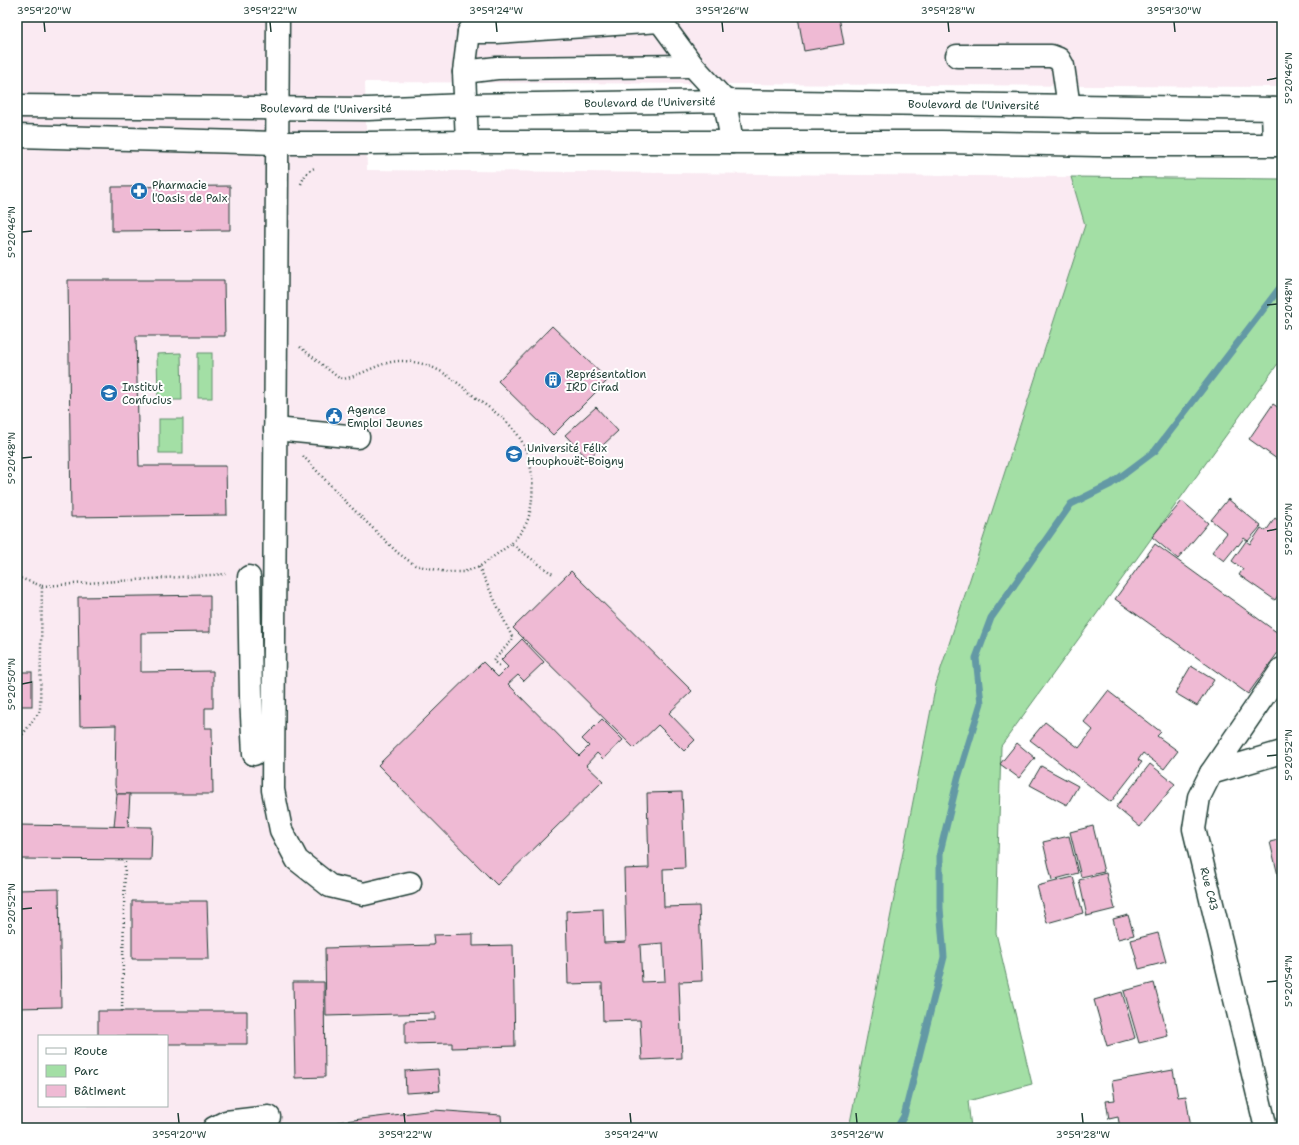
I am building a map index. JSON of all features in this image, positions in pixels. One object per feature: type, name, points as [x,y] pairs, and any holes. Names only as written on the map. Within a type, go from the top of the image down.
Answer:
[{"type":"street","points":[[278,17],[273,790],[280,830],[297,860],[330,886],[364,894],[410,884]]},
{"type":"street","points":[[467,142],[464,72],[474,25],[497,32],[659,19],[693,66],[725,101],[732,142]]},
{"type":"street","points":[[957,56],[1051,56],[1059,59],[1063,66],[1069,107]]},
{"type":"street","points":[[464,72],[497,68],[693,66]]},
{"type":"street","name":"Boulevard de l'Université","points":[[17,106],[277,107],[368,109],[465,105],[725,101],[1277,109]]},
{"type":"street","points":[[368,109],[369,144]]},
{"type":"street","points":[[17,136],[369,144],[467,142],[942,142],[1097,145],[1278,145],[1277,109]]},
{"type":"street","points":[[275,434],[358,437]]},
{"type":"street","points":[[249,577],[251,697],[254,754]]},
{"type":"street","name":"Rue C43","points":[[1266,1128],[1194,829],[1199,797],[1211,773],[1282,669]]},
{"type":"street","points":[[251,697],[274,694]]},
{"type":"street","points":[[1211,773],[1282,752]]},
{"type":"street","points":[[214,1128],[226,1122],[269,1117]]},
{"type":"path","points":[[301,185],[305,175],[311,169],[318,167]]},
{"type":"path","points":[[275,434],[302,455],[346,502],[398,553],[415,565],[446,572],[463,572],[479,567],[511,544],[524,526],[528,516],[531,500],[531,470],[522,441],[514,430],[441,370],[404,361],[383,364],[343,379],[339,378],[300,348],[300,340]]},
{"type":"path","points":[[511,544],[554,575]]},
{"type":"path","points":[[479,567],[513,640],[493,660],[500,666]]},
{"type":"path","points":[[17,577],[42,586],[228,574]]},
{"type":"path","points":[[17,742],[40,711],[42,586]]},
{"type":"path","points":[[122,1011],[126,860]]},
{"type":"shaded area","name":"Université Félix Houphouët-Boigny","points":[[17,17],[1282,17],[1282,87],[365,82],[367,170],[1071,177],[1085,225],[936,684],[849,1128],[17,1128]]},
{"type":"green space","points":[[1071,177],[1282,179],[1282,358],[1001,746],[996,933],[1032,1084],[968,1101],[971,1128],[849,1128],[936,684],[1085,225]]},
{"type":"green space","points":[[181,353],[182,400],[158,400],[157,354]]},
{"type":"green space","points":[[198,353],[212,353],[212,398],[198,398]]},
{"type":"green space","points":[[159,419],[183,419],[183,453],[159,453]]},
{"type":"building","points":[[798,17],[839,17],[844,44],[804,51]]},
{"type":"building","points":[[230,186],[230,230],[112,231],[112,187]]},
{"type":"building","points":[[68,280],[224,280],[225,336],[136,336],[139,466],[226,466],[227,515],[71,517]]},
{"type":"building","name":"Représentation IRD Cirad","points":[[552,326],[608,380],[553,435],[498,381]]},
{"type":"building","points":[[1273,404],[1282,410],[1281,462],[1249,439]]},
{"type":"building","points":[[596,407],[618,431],[588,459],[565,435]]},
{"type":"building","points":[[1228,499],[1261,526],[1248,541],[1244,538],[1224,561],[1212,552],[1227,533],[1211,520]]},
{"type":"building","points":[[1182,501],[1208,523],[1178,559],[1152,537]]},
{"type":"building","points":[[1275,518],[1282,523],[1282,575],[1280,577],[1282,578],[1282,589],[1275,600],[1239,575],[1243,569],[1232,561],[1246,541],[1250,544],[1261,528],[1266,531]]},
{"type":"building","points":[[1155,544],[1282,636],[1282,647],[1248,694],[1115,599]]},
{"type":"building","points":[[571,571],[692,691],[669,713],[695,740],[684,751],[658,725],[634,748],[513,628]]},
{"type":"building","points":[[210,595],[210,632],[141,633],[141,672],[213,671],[213,708],[205,708],[205,728],[212,728],[213,794],[117,794],[115,785],[116,725],[80,726],[78,597]]},
{"type":"building","points":[[522,639],[544,662],[524,681],[518,675],[508,684],[579,756],[589,746],[582,739],[602,719],[623,740],[603,759],[597,753],[586,765],[603,781],[497,885],[378,765],[483,662],[498,677],[508,667],[501,660]]},
{"type":"building","points":[[1191,666],[1214,680],[1197,706],[1175,693]]},
{"type":"building","points":[[17,672],[32,672],[32,706],[17,706]]},
{"type":"building","points":[[1108,691],[1161,732],[1157,736],[1178,751],[1164,769],[1143,753],[1138,760],[1142,762],[1111,802],[1030,740],[1045,722],[1079,748],[1093,730],[1084,722]]},
{"type":"building","points":[[1017,743],[1035,758],[1019,778],[1000,764]]},
{"type":"building","points":[[1150,764],[1175,784],[1140,827],[1116,807]]},
{"type":"building","points":[[1041,766],[1078,786],[1067,805],[1030,785]]},
{"type":"building","points":[[682,792],[685,868],[663,869],[664,907],[699,906],[702,981],[679,982],[682,1058],[642,1060],[640,1020],[603,1021],[602,983],[568,984],[566,911],[603,909],[604,943],[626,942],[624,869],[649,868],[647,793]],"holes":[[[663,943],[665,981],[642,982],[640,945]]]},
{"type":"building","points":[[117,794],[130,794],[128,827],[114,827]]},
{"type":"building","points":[[17,825],[152,827],[151,860],[17,859]]},
{"type":"building","points":[[1093,826],[1104,872],[1081,877],[1070,832]]},
{"type":"building","points":[[1069,836],[1078,873],[1052,880],[1043,842]]},
{"type":"building","points":[[1282,839],[1282,892],[1270,842]]},
{"type":"building","points":[[1106,873],[1115,909],[1087,916],[1079,880]]},
{"type":"building","points":[[1073,877],[1083,913],[1047,923],[1037,886]]},
{"type":"building","points":[[59,889],[61,1007],[17,1008],[17,890]]},
{"type":"building","points":[[132,901],[207,901],[209,959],[132,959]]},
{"type":"building","points":[[1128,915],[1134,935],[1118,939],[1113,919]]},
{"type":"building","points":[[1158,933],[1166,962],[1139,969],[1131,940]]},
{"type":"building","points":[[473,934],[473,946],[513,945],[515,1046],[452,1048],[452,1043],[405,1044],[405,1021],[435,1020],[435,1013],[326,1016],[325,948],[434,945],[433,935]]},
{"type":"building","points":[[293,982],[324,982],[325,1077],[295,1078]]},
{"type":"building","points":[[1154,983],[1168,1036],[1139,1043],[1124,991]]},
{"type":"building","points":[[1122,992],[1135,1038],[1107,1046],[1094,1000]]},
{"type":"building","points":[[98,1011],[247,1011],[247,1044],[168,1044],[168,1035],[98,1035]]},
{"type":"building","points":[[438,1069],[440,1091],[406,1093],[405,1071]]},
{"type":"building","points":[[1173,1070],[1178,1097],[1186,1096],[1191,1128],[1120,1128],[1118,1117],[1109,1119],[1106,1101],[1115,1100],[1112,1081]]},
{"type":"building","points":[[434,1110],[501,1115],[502,1128],[338,1128],[337,1122]]},
{"type":"waterway","points":[[897,1128],[904,1116],[944,957],[940,908],[940,852],[958,778],[981,703],[976,658],[991,618],[1071,504],[1111,484],[1155,451],[1282,285]]},
{"type":"place","name":"Pharmacie l'Oasis de Paix","points":[[139,191]]},
{"type":"place","name":"Représentation IRD Cirad","points":[[553,380]]},
{"type":"place","name":"Institut Confucius","points":[[109,393]]},
{"type":"place","name":"Agence Emploi Jeunes","points":[[334,416]]},
{"type":"place","name":"Université Félix Houphouët-Boigny","points":[[514,454]]}]
